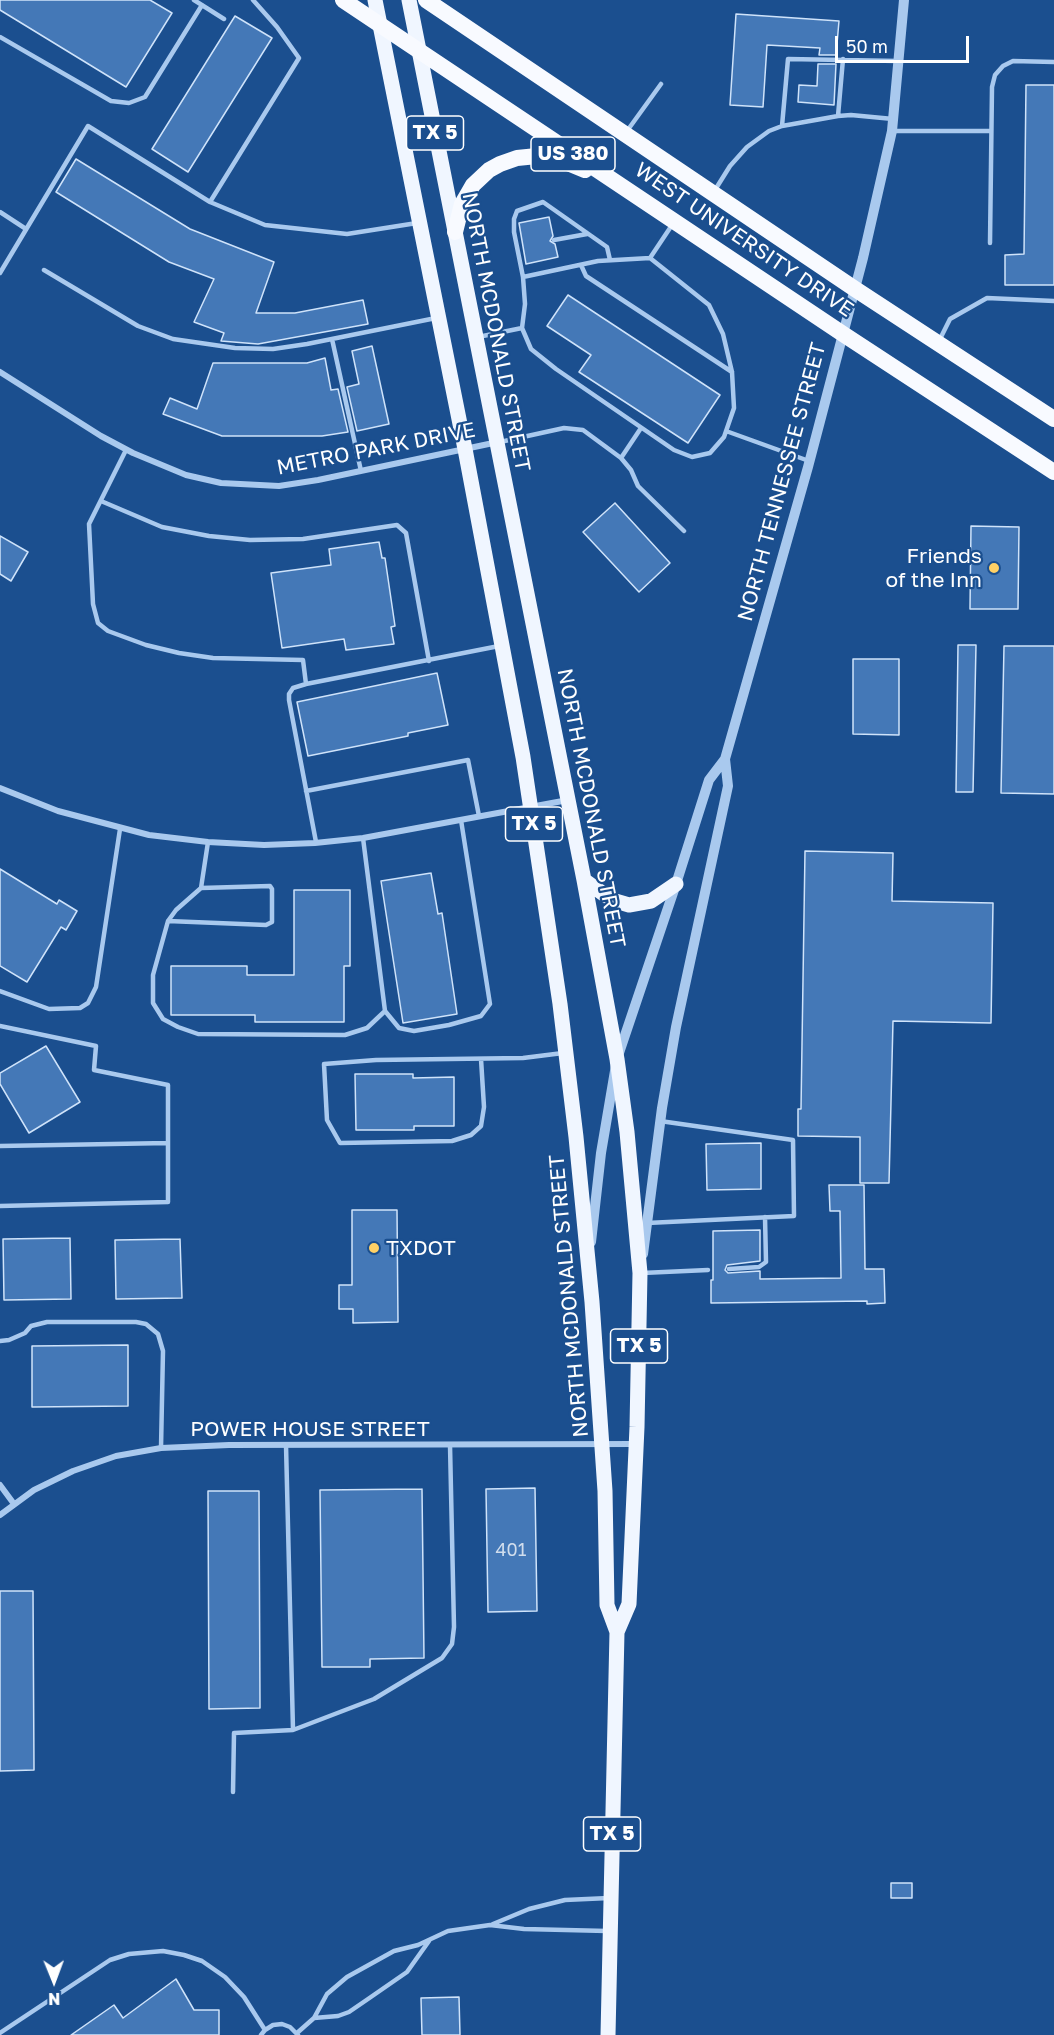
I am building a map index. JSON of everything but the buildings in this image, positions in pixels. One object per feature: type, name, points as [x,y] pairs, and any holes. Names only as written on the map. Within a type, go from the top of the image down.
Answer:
[{"type":"highway","name":"US 380","points":[[344,0],[380,25]]},
{"type":"highway","name":"WEST UNIVERSITY DRIVE","points":[[426,0],[855,289],[1054,419]]},
{"type":"highway","name":"WEST UNIVERSITY DRIVE","points":[[380,25],[1054,472]]},
{"type":"highway","points":[[455,232],[462,204],[473,185],[489,170],[517,159],[537,156],[551,158],[625,188]]},
{"type":"main road","name":"NORTH MCDONALD STREET","points":[[375,0],[465,449],[532,806],[576,1137],[606,1503],[607,1605],[617,1632]]},
{"type":"main road","name":"NORTH MCDONALD STREET","points":[[409,0],[569,800],[617,1059],[634,1194],[640,1273],[637,1444],[629,1604],[617,1632],[608,2035]]},
{"type":"main road","points":[[584,880],[612,900],[629,905],[651,901],[676,884]]},
{"type":"street","name":"NORTH TENNESSEE STREET","points":[[725,759],[855,289],[892,125],[904,0]]},
{"type":"street","name":"METRO PARK DRIVE","points":[[0,372],[126,450],[186,475],[240,485],[279,486],[318,480],[498,442]]},
{"type":"street","points":[[588,1264],[600,1154],[617,1059],[709,780],[725,759]]},
{"type":"street","points":[[640,1273],[660,1121],[688,962],[728,786],[725,759]]},
{"type":"street","points":[[0,788],[58,811],[149,836],[264,845],[363,838],[569,800]]},
{"type":"street","name":"POWER HOUSE STREET","points":[[0,1515],[34,1490],[74,1471],[116,1456],[161,1448],[286,1445],[637,1444]]},
{"type":"street","points":[[0,1485],[14,1504]]},
{"type":"lane","points":[[194,0],[224,19]]},
{"type":"lane","points":[[210,202],[299,58],[254,0]]},
{"type":"lane","points":[[0,37],[111,101],[129,103],[145,97],[202,5]]},
{"type":"lane","points":[[782,126],[788,58],[898,61]]},
{"type":"lane","points":[[838,116],[843,59]]},
{"type":"lane","points":[[990,243],[992,87],[995,75],[1003,66],[1013,61],[1054,62]]},
{"type":"lane","points":[[625,134],[661,84]]},
{"type":"lane","points":[[714,193],[730,166],[747,147],[782,126],[851,115],[892,125],[991,130]]},
{"type":"lane","points":[[0,273],[88,126],[210,202],[265,225],[333,234],[359,233],[420,222]]},
{"type":"lane","points":[[523,277],[610,260],[650,258],[709,304],[723,334],[732,372],[734,408],[724,437],[710,453],[692,457],[674,450],[556,369],[531,349],[522,328],[525,304],[519,246],[514,232],[514,219],[517,211],[543,202],[607,247],[610,260]]},
{"type":"lane","points":[[0,212],[26,229]]},
{"type":"lane","points":[[650,258],[675,220]]},
{"type":"lane","points":[[554,240],[587,234]]},
{"type":"lane","points":[[581,265],[586,276],[732,372]]},
{"type":"lane","points":[[44,270],[138,326],[173,339],[235,348],[273,349],[439,317]]},
{"type":"lane","points":[[938,342],[950,319],[987,298],[1054,301]]},
{"type":"lane","points":[[476,338],[522,328]]},
{"type":"lane","points":[[332,339],[361,471]]},
{"type":"lane","points":[[498,442],[564,428],[583,430],[621,458],[631,470],[638,486],[684,531]]},
{"type":"lane","points":[[621,458],[641,428]]},
{"type":"lane","points":[[726,431],[809,461]]},
{"type":"lane","points":[[126,450],[89,524],[93,604],[98,623],[108,630],[146,645],[179,653],[213,658],[303,660],[306,684]]},
{"type":"lane","points":[[100,501],[162,527],[209,536],[250,540],[303,539],[397,525],[406,533],[429,661]]},
{"type":"lane","points":[[316,842],[289,700],[289,694],[293,688],[502,645]]},
{"type":"lane","points":[[306,791],[468,760],[479,816]]},
{"type":"lane","points":[[363,838],[385,1011],[399,1028],[414,1031],[449,1025],[481,1016],[490,1004],[461,820]]},
{"type":"lane","points":[[0,991],[49,1010],[80,1008],[88,1003],[96,987],[120,829]]},
{"type":"lane","points":[[208,842],[201,888],[168,921],[153,975],[153,1003],[163,1019],[178,1028],[198,1034],[345,1035],[367,1028],[385,1011]]},
{"type":"lane","points":[[168,921],[266,925],[272,922],[272,889],[270,886],[201,888]]},
{"type":"lane","points":[[0,1026],[96,1046],[94,1070],[168,1085],[168,1202],[0,1206]]},
{"type":"lane","points":[[480,1059],[484,1107],[481,1126],[471,1135],[452,1141],[340,1143],[327,1120],[324,1064],[376,1060],[523,1058],[566,1053]]},
{"type":"lane","points":[[647,1223],[794,1216],[793,1140],[660,1121]]},
{"type":"lane","points":[[0,1146],[168,1143]]},
{"type":"lane","points":[[729,1269],[759,1267],[766,1262],[765,1217]]},
{"type":"lane","points":[[640,1273],[708,1270]]},
{"type":"lane","points":[[0,1341],[25,1334],[31,1326],[47,1322],[146,1324],[158,1334],[163,1351],[161,1448]]},
{"type":"lane","points":[[286,1445],[293,1730]]},
{"type":"lane","points":[[233,1792],[234,1733],[293,1730],[374,1699],[442,1658],[452,1644],[454,1627],[450,1445]]},
{"type":"lane","points":[[490,1925],[529,1910],[565,1900],[610,1898]]},
{"type":"lane","points":[[261,2035],[273,2025],[282,2024],[290,2027],[297,2034],[314,2018],[327,1995],[347,1977],[394,1951],[448,1931],[462,1927],[490,1925],[525,1929],[609,1931]]},
{"type":"lane","points":[[314,2018],[338,2016],[349,2012],[407,1972],[430,1939]]},
{"type":"lane","points":[[0,2033],[110,1960],[129,1954],[163,1951],[202,1961],[225,1977],[244,1997],[265,2030]]},
{"type":"place","name":"Friends of the Inn","points":[[994,568]]},
{"type":"place","name":"TXDOT","points":[[374,1248]]}]
